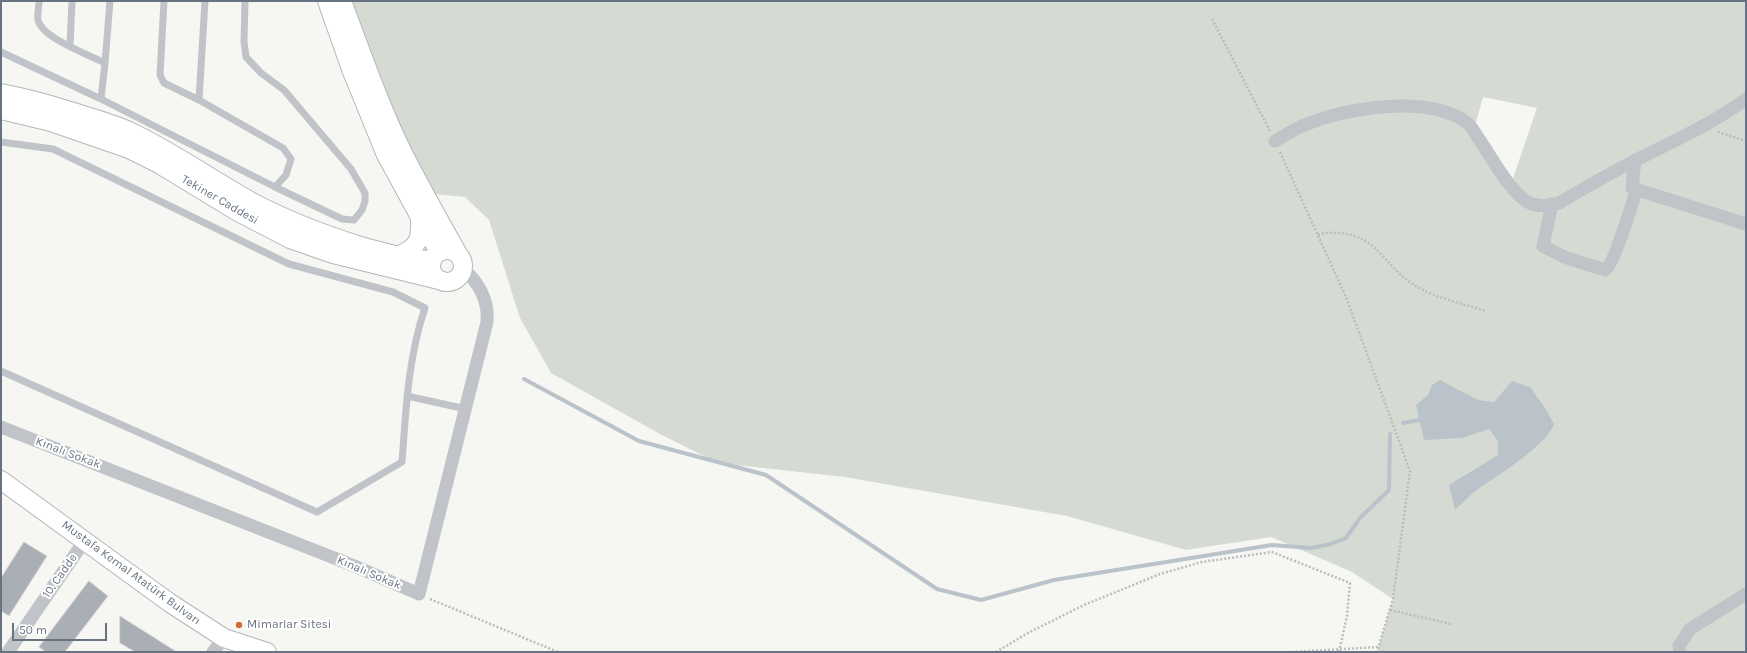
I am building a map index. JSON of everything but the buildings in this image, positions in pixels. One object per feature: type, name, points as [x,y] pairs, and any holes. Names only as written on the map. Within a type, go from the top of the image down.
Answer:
[{"type":"street","points":[[327,1],[374,130],[386,156],[420,219],[436,256],[432,270],[438,279],[443,281],[454,280],[461,273],[461,261]]},
{"type":"street","points":[[342,1],[375,87],[405,157],[461,261],[484,295],[488,312],[487,322],[466,409],[419,594]]},
{"type":"street","name":"Tekiner Caddesi","points":[[1,93],[37,101],[105,122],[130,132],[163,149],[237,193],[284,218],[333,238],[417,260],[436,256],[449,250],[461,261]]},
{"type":"street","points":[[1275,141],[1302,126],[1329,117],[1390,106],[1429,107],[1450,112],[1468,123],[1500,172],[1518,195],[1532,204],[1546,206],[1559,202],[1635,160],[1703,126],[1727,113],[1746,99]]},
{"type":"street","name":"Tekiner Caddesi","points":[[1,110],[51,122],[129,149],[159,164],[238,212],[290,239],[333,254],[443,281]]},
{"type":"street","points":[[1635,160],[1632,188],[1746,224]]},
{"type":"street","points":[[1552,204],[1543,246],[1564,257],[1605,270],[1609,268],[1614,256],[1638,189]]},
{"type":"street","points":[[398,256],[418,242],[421,234],[420,219]]},
{"type":"street","name":"Kınalı Sokak","points":[[1,427],[352,565],[419,594]]},
{"type":"street","name":"Mustafa Kemal Atatürk Bulvarı","points":[[1,480],[170,603],[218,645],[267,652]]},
{"type":"street","name":"10. Cadde","points":[[8,652],[85,540]]},
{"type":"street","points":[[1680,652],[1679,646],[1690,629],[1746,594]]},
{"type":"lane","points":[[39,1],[38,20],[43,30],[70,46],[106,63]]},
{"type":"lane","points":[[70,46],[72,1]]},
{"type":"lane","points":[[101,99],[106,63],[110,1]]},
{"type":"lane","points":[[164,1],[160,75],[164,83],[199,100],[283,148],[291,159],[286,175],[275,187]]},
{"type":"lane","points":[[199,100],[205,1]]},
{"type":"lane","points":[[1,52],[101,99],[275,187],[342,219],[354,220],[362,210],[365,201],[365,193],[351,169],[284,90],[261,73],[246,57],[244,42],[245,1]]},
{"type":"lane","points":[[1,142],[53,149],[289,264],[393,292],[425,308],[416,334],[407,396],[402,462],[317,512],[1,371]]},
{"type":"lane","points":[[407,396],[466,409]]},
{"type":"path","points":[[1212,19],[1275,141],[1346,297],[1410,471],[1393,599],[1377,652]]},
{"type":"path","points":[[1703,126],[1746,141]]},
{"type":"path","points":[[1318,235],[1328,233],[1353,234],[1362,238],[1412,284],[1431,293],[1485,311]]},
{"type":"path","points":[[996,652],[1028,633],[1084,605],[1160,574],[1202,562],[1272,552],[1350,583],[1348,616],[1339,650]]},
{"type":"path","points":[[419,594],[558,652]]},
{"type":"path","points":[[1390,610],[1451,624]]},
{"type":"path","points":[[1292,652],[1378,647]]},
{"type":"shaded area","points":[[334,1],[1746,1],[1746,652],[1377,652],[1393,599],[1352,572],[1271,537],[1186,550],[1067,516],[845,477],[718,463],[660,434],[551,373],[520,318],[489,220],[465,197],[414,192]],"holes":[[[1483,97],[1537,108],[1511,184],[1474,129]]]},
{"type":"shaded area","points":[[1440,380],[1478,400],[1494,402],[1512,381],[1530,387],[1554,424],[1550,432],[1532,450],[1478,489],[1455,510],[1449,485],[1498,455],[1498,441],[1489,429],[1462,438],[1424,440],[1416,405],[1428,395],[1432,385]]},
{"type":"waterway","points":[[524,379],[639,441],[766,475],[937,589],[981,600],[1054,580],[1272,545],[1311,548],[1331,544],[1346,538],[1360,518],[1389,490],[1390,434]]},
{"type":"waterway","points":[[1403,423],[1419,420]]},
{"type":"place","name":"Mimarlar Sitesi","points":[[239,625]]}]
